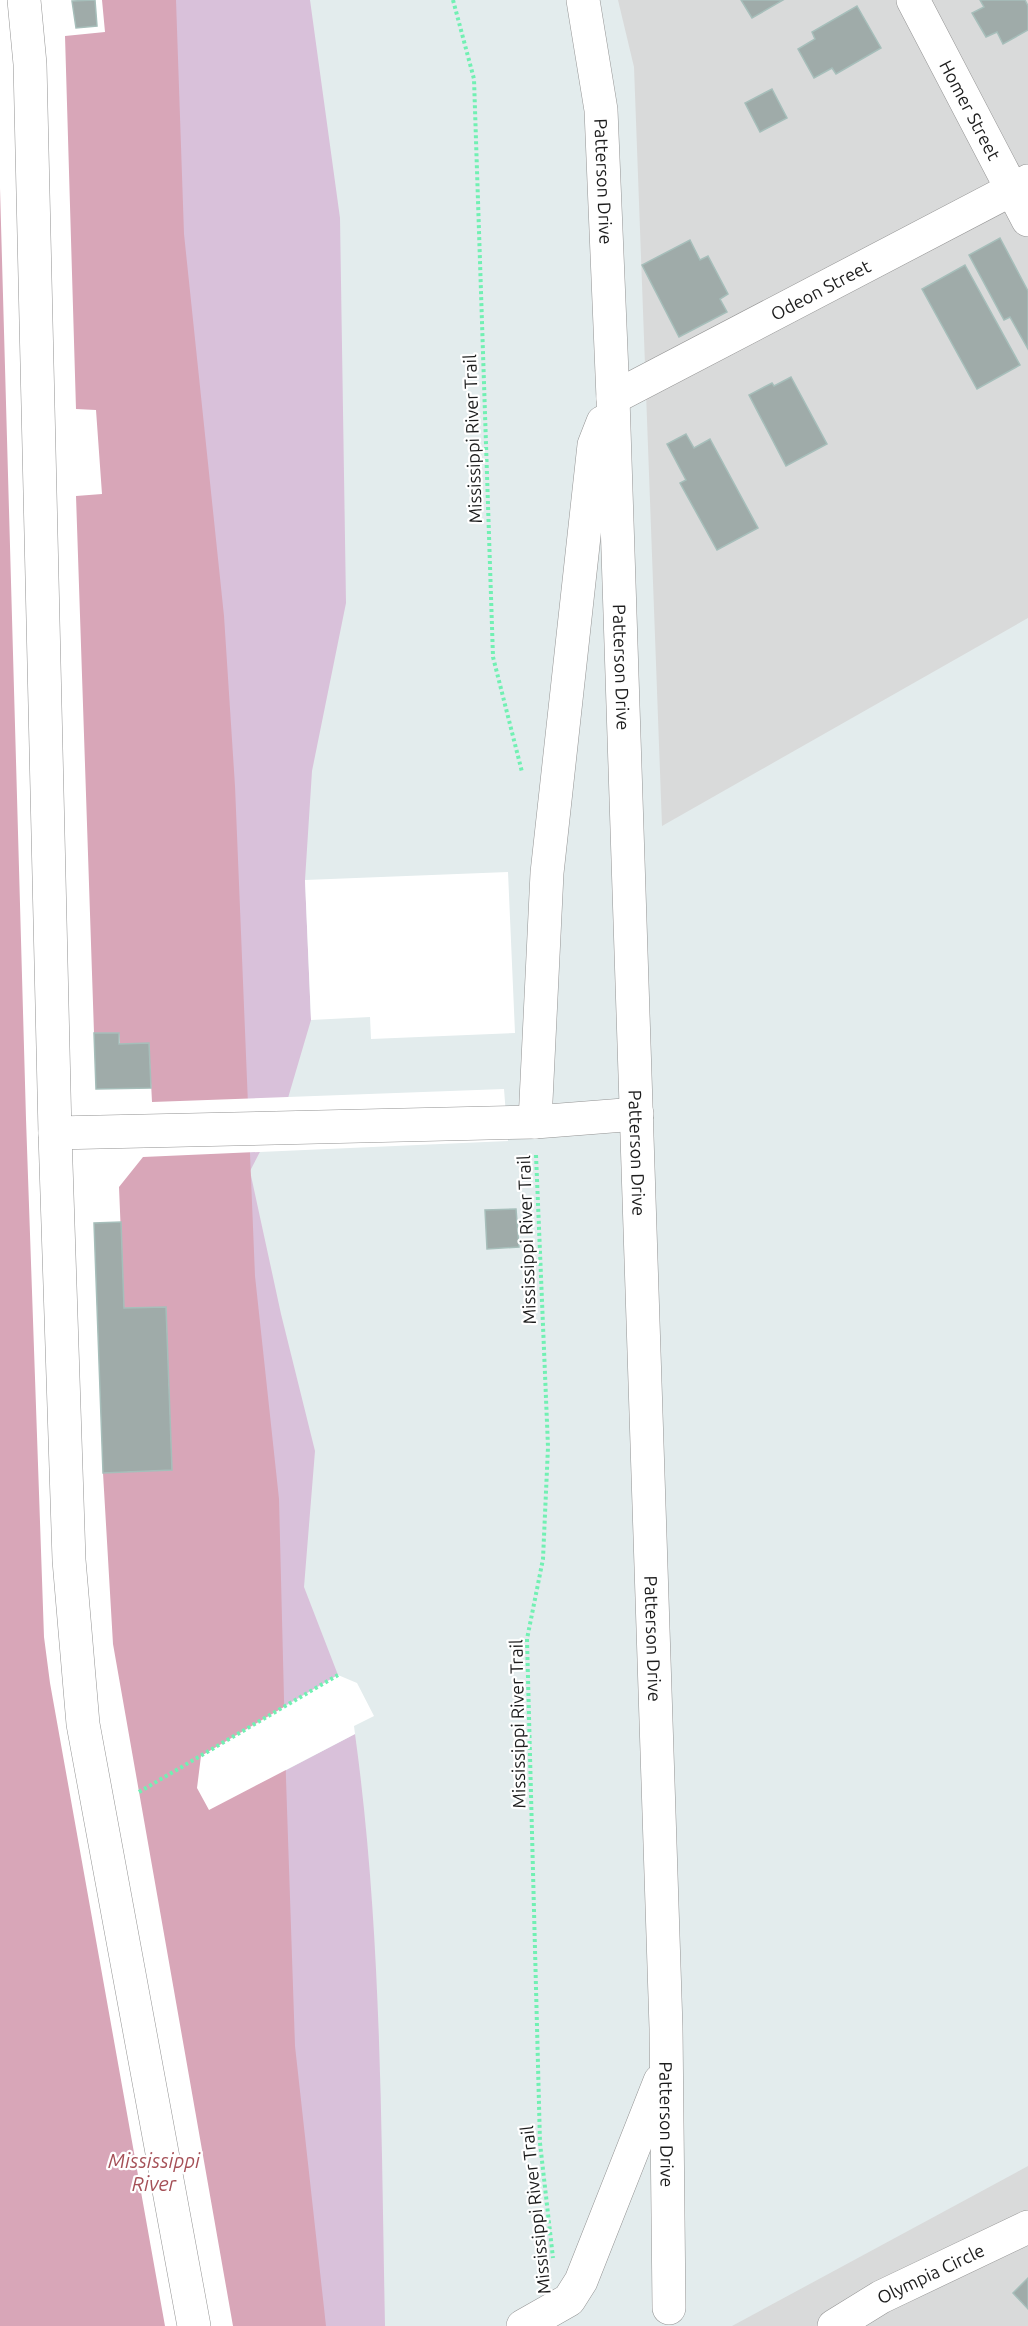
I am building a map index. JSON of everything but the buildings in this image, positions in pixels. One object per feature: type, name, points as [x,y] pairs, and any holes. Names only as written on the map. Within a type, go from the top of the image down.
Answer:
[{"type":"street","points":[[24,0],[30,64],[55,1133],[69,1560],[83,1724],[194,2326]]},
{"type":"street","name":"Patterson Drive","points":[[583,0],[601,110],[613,398],[666,2065],[669,2308]]},
{"type":"street","name":"Homer Street","points":[[914,0],[1020,186],[1028,220]]},
{"type":"street","name":"Odeon Street","points":[[613,398],[1020,186]]},
{"type":"street","points":[[535,1122],[547,873],[594,445],[613,398]]},
{"type":"street","points":[[55,1133],[535,1122],[637,1114]]},
{"type":"street","points":[[523,2326],[569,2300],[581,2281],[666,2065]]},
{"type":"street","name":"Olympia Circle","points":[[834,2326],[881,2297],[1028,2227]]},
{"type":"path","name":"Mississippi River Trail","points":[[453,0],[474,79],[493,657],[524,782]]},
{"type":"path","name":"Mississippi River Trail","points":[[535,1122],[548,1447],[543,1559],[527,1639],[540,2143],[558,2308]]},
{"type":"path","points":[[139,1792],[338,1675]]},
{"type":"shaded area","points":[[163,0],[310,0],[340,218],[346,603],[312,771],[305,880],[311,1020],[288,1098],[250,1171],[281,1314],[315,1451],[304,1587],[338,1675],[274,1712]]},
{"type":"shaded area","points":[[618,0],[1028,0],[1028,618],[662,826],[634,67]]},
{"type":"shaded area","points":[[355,1734],[371,1881],[379,2030],[385,2326],[310,2326],[256,1786]]},
{"type":"shaded area","points":[[1028,2166],[1028,2326],[732,2326]]},
{"type":"water","name":"Mississippi River","points":[[0,0],[176,0],[184,234],[224,616],[235,786],[255,1276],[279,1499],[295,2046],[326,2326],[0,2326]]},
{"type":"pier","points":[[0,0],[102,0],[105,32],[65,36],[76,409],[96,410],[102,494],[76,496],[94,1033],[119,1033],[120,1044],[149,1043],[152,1102],[504,1089],[508,1141],[143,1157],[119,1187],[124,1308],[166,1307],[172,1470],[103,1473],[113,1644],[233,2326],[165,2326],[50,1683],[44,1637],[26,1119],[0,188]]},
{"type":"pier","points":[[508,872],[515,1033],[371,1039],[370,1017],[311,1020],[305,880]]},
{"type":"pier","points":[[338,1675],[357,1683],[374,1716],[354,1726],[355,1734],[209,1810],[197,1788],[201,1756]]}]
